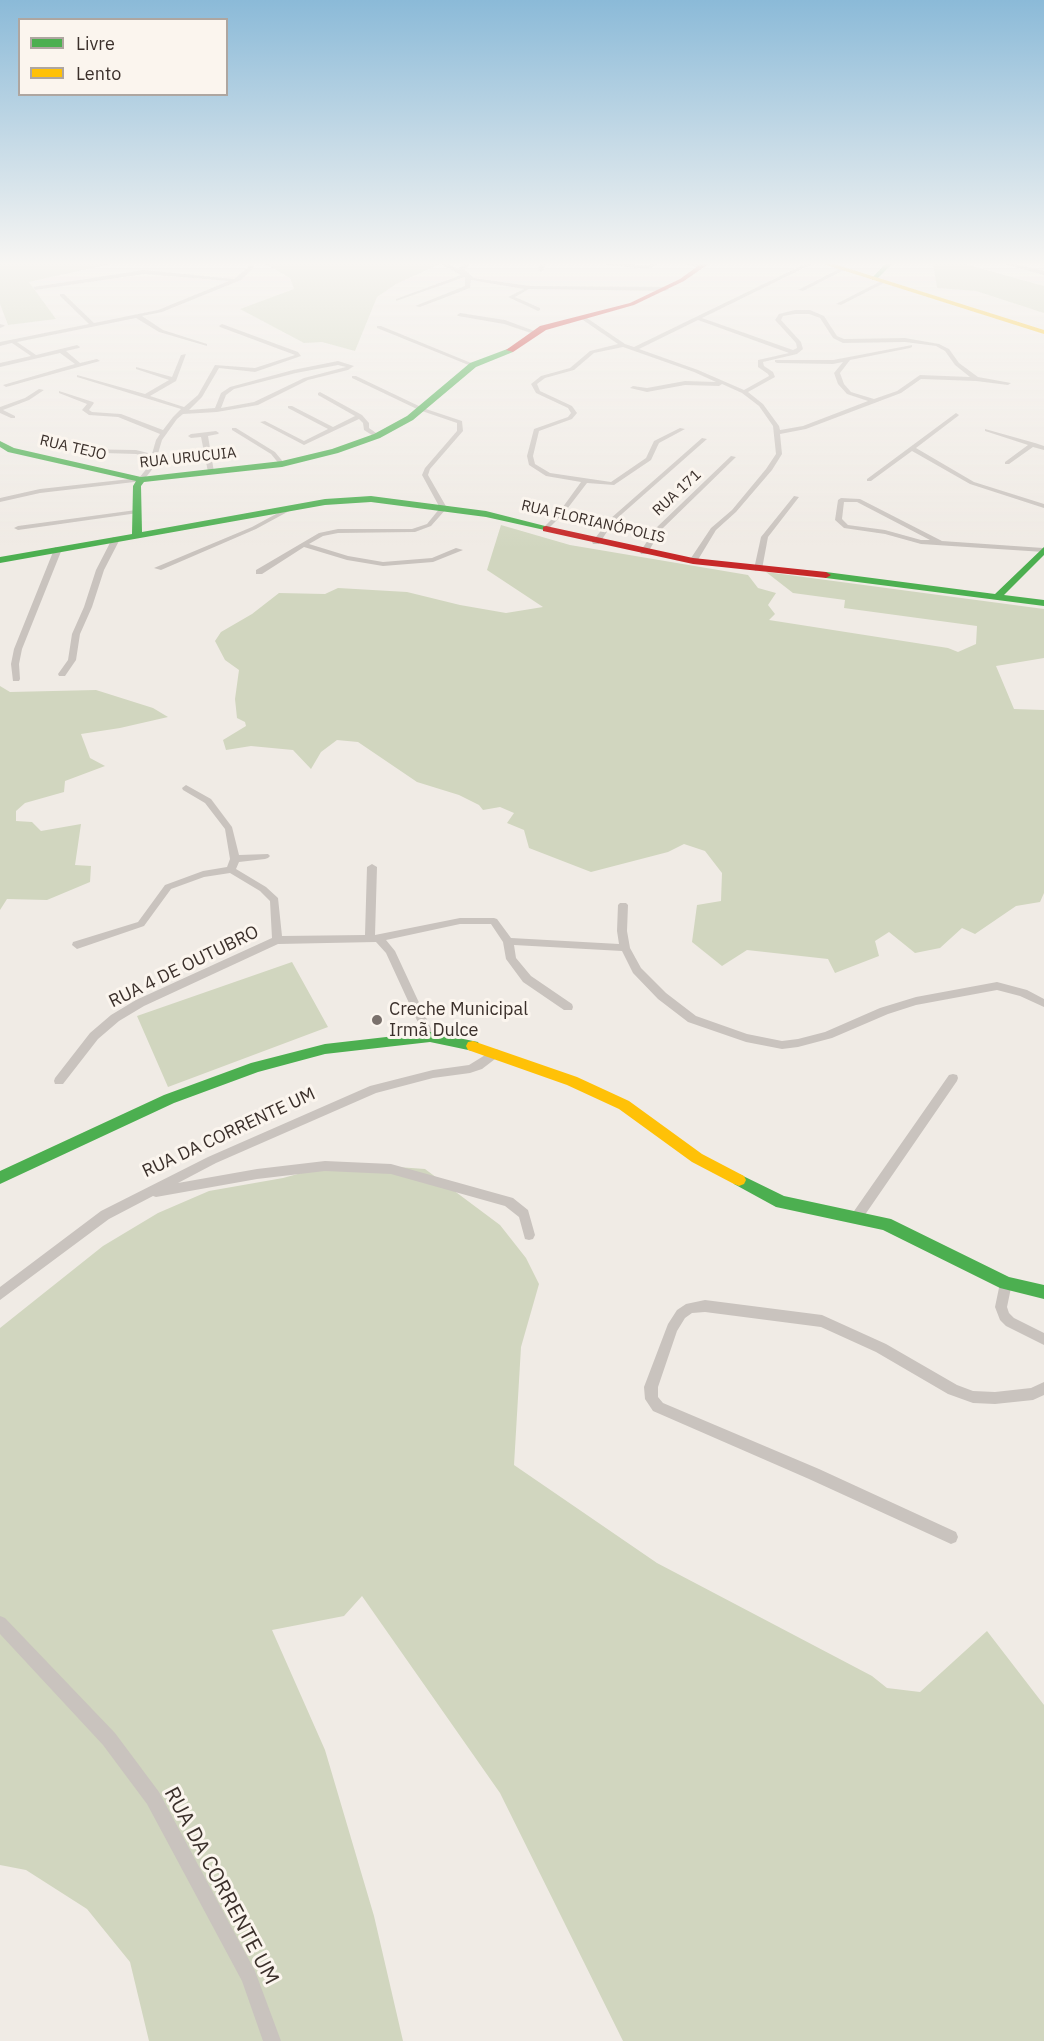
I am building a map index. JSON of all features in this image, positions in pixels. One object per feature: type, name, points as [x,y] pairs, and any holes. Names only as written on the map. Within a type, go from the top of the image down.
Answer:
[{"type":"street","points":[[15,382],[0,367],[32,358]]},
{"type":"street","points":[[71,358],[79,365]]},
{"type":"street","points":[[146,396],[174,380],[183,358]]},
{"type":"street","points":[[137,535],[138,486],[164,433],[200,396],[215,367],[222,365],[255,370],[291,358]]},
{"type":"street","points":[[79,376],[184,410],[217,410],[256,404],[306,379],[351,367],[331,358]]},
{"type":"street","points":[[456,358],[473,365]]},
{"type":"street","name":"RUA URUCUIA","points":[[0,500],[14,496],[282,464],[336,451],[377,436],[421,409],[473,365],[489,358]]},
{"type":"street","points":[[584,358],[572,369],[543,377],[534,384],[538,392],[570,407],[574,413],[570,418],[536,429],[530,456],[532,465],[548,475],[616,483],[649,459],[656,442],[682,429]]},
{"type":"street","points":[[659,358],[744,392],[761,405],[778,432],[779,454],[769,470],[734,511],[713,529],[693,561]]},
{"type":"street","points":[[763,359],[767,358]]},
{"type":"street","points":[[763,359],[819,363],[853,358]]},
{"type":"street","points":[[953,358],[961,368],[976,379]]},
{"type":"street","points":[[744,392],[772,377],[771,373],[760,364],[763,359]]},
{"type":"street","points":[[847,360],[837,374],[841,384],[849,393],[873,401]]},
{"type":"street","points":[[6,385],[97,361]]},
{"type":"street","points":[[217,410],[223,394],[232,388],[285,373],[338,363]]},
{"type":"street","points":[[138,368],[174,380]]},
{"type":"street","points":[[259,572],[329,532],[399,532],[421,529],[435,520],[444,508],[425,475],[462,426],[454,419],[421,409],[354,377]]},
{"type":"street","points":[[778,432],[804,428],[899,392],[920,377],[976,379],[1008,383]]},
{"type":"street","points":[[633,388],[647,390],[684,383],[728,384]]},
{"type":"street","points":[[0,410],[27,399],[41,390]]},
{"type":"street","points":[[61,392],[91,403],[85,410],[91,414],[119,415],[164,433]]},
{"type":"street","points":[[320,394],[360,416],[364,420],[366,429],[377,436]]},
{"type":"street","points":[[290,407],[331,428]]},
{"type":"street","points":[[0,410],[13,417]]},
{"type":"street","points":[[869,480],[914,449],[956,415]]},
{"type":"street","points":[[263,422],[302,442],[318,437],[331,428],[360,416]]},
{"type":"street","points":[[234,429],[273,453],[282,464]]},
{"type":"street","points":[[987,430],[1044,448]]},
{"type":"street","points":[[191,436],[216,433]]},
{"type":"street","points":[[204,434],[211,472]]},
{"type":"street","points":[[596,542],[612,520],[704,439]]},
{"type":"street","name":"RUA TEJO","points":[[0,443],[11,450],[141,480]]},
{"type":"street","points":[[1007,463],[1033,444]]},
{"type":"street","points":[[914,449],[972,483],[1044,506]]},
{"type":"street","points":[[74,451],[136,452],[154,457]]},
{"type":"street","name":"RUA 171","points":[[644,552],[658,529],[733,457]]},
{"type":"street","points":[[545,529],[568,505],[585,481]]},
{"type":"street","points":[[0,492],[14,496]]},
{"type":"street","points":[[758,568],[765,537],[796,497]]},
{"type":"street","name":"RUA FLORIANÓPOLIS","points":[[0,560],[350,499],[403,502],[486,514],[596,542],[693,561],[898,582],[1044,603]]},
{"type":"street","points":[[942,544],[858,500],[842,500],[838,520],[846,527],[885,532],[921,542],[942,544],[1044,550]]},
{"type":"street","points":[[158,568],[254,528],[289,509]]},
{"type":"street","points":[[18,528],[136,512]]},
{"type":"street","points":[[62,674],[72,660],[76,634],[100,570],[116,539]]},
{"type":"street","points":[[304,545],[347,558],[383,564],[433,560],[459,550]]},
{"type":"street","points":[[16,680],[15,664],[18,649],[58,549]]},
{"type":"street","points":[[997,597],[1044,550]]},
{"type":"street","points":[[186,788],[208,801],[219,812],[229,829],[233,864],[274,900],[277,940]]},
{"type":"street","points":[[77,945],[141,924],[168,887],[233,864],[265,856]]},
{"type":"street","points":[[372,867],[375,938],[394,960],[430,1037]]},
{"type":"street","points":[[623,905],[622,931],[625,948],[637,970],[663,996],[692,1019],[746,1038],[782,1045],[828,1035],[884,1011],[970,989],[1009,987],[1044,1003]]},
{"type":"street","name":"RUA 4 DE OUTUBRO","points":[[59,1082],[94,1036],[115,1018],[277,940],[375,938],[460,921],[486,919],[499,925],[508,940]]},
{"type":"street","points":[[568,1007],[527,979],[511,959],[508,940],[625,948]]},
{"type":"street","points":[[0,1178],[170,1099],[256,1067],[325,1049],[430,1037],[495,1053],[572,1081],[624,1105],[697,1158],[781,1202],[886,1224],[1006,1283],[1044,1292]]},
{"type":"street","name":"RUA DA CORRENTE UM","points":[[0,1294],[105,1215],[141,1195],[273,1131],[374,1089],[433,1074],[470,1069],[495,1053]]},
{"type":"street","points":[[856,1218],[953,1078]]},
{"type":"street","points":[[141,1195],[225,1179],[325,1166],[391,1169],[509,1202],[524,1214],[529,1235]]},
{"type":"street","points":[[1006,1283],[1001,1307],[1004,1316],[1010,1322],[1044,1339]]},
{"type":"street","points":[[951,1537],[814,1474],[658,1407],[652,1399],[651,1387],[672,1328],[681,1314],[690,1308],[705,1306],[822,1322],[881,1348],[953,1390],[973,1397],[995,1398],[1034,1394],[1044,1388]]},
{"type":"street","name":"RUA DA CORRENTE UM","points":[[0,1623],[108,1739],[153,1798],[249,1977],[272,2041]]},
{"type":"green space","points":[[501,525],[570,545],[748,575],[758,588],[776,593],[768,605],[775,614],[769,620],[948,648],[958,652],[976,644],[977,626],[844,608],[845,600],[793,593],[766,572],[1044,609],[1044,658],[996,666],[1014,709],[1044,710],[1044,893],[1040,902],[1016,906],[975,934],[962,928],[940,948],[915,953],[889,932],[875,941],[879,956],[835,973],[828,959],[747,950],[722,966],[692,942],[697,905],[721,901],[722,873],[705,851],[684,844],[668,852],[591,872],[529,848],[524,830],[507,823],[514,813],[500,807],[483,810],[479,805],[459,795],[417,782],[358,742],[337,740],[321,752],[311,769],[293,750],[251,746],[226,750],[223,740],[246,726],[245,722],[237,718],[235,699],[239,670],[225,660],[215,641],[221,632],[252,614],[279,593],[325,594],[338,588],[407,592],[506,613],[543,607],[487,570]]},
{"type":"green space","points":[[0,686],[10,692],[96,690],[153,708],[168,717],[81,734],[90,758],[105,766],[65,781],[64,792],[25,803],[16,811],[16,821],[32,822],[41,831],[81,824],[75,865],[91,866],[90,882],[47,900],[7,899],[0,910]]},
{"type":"green space","points":[[292,962],[328,1027],[168,1087],[137,1016]]},
{"type":"green space","points":[[370,1165],[425,1169],[500,1225],[526,1258],[539,1284],[521,1347],[514,1465],[657,1563],[872,1676],[887,1688],[920,1692],[987,1631],[1044,1705],[1044,2041],[623,2041],[500,1793],[362,1596],[344,1616],[272,1630],[325,1750],[374,1916],[403,2041],[149,2041],[130,1962],[87,1909],[26,1870],[0,1865],[0,1328],[103,1246],[158,1213],[209,1191],[283,1178],[327,1166]]},
{"type":"traffic: fast","points":[[0,443],[11,450],[141,480],[282,464],[335,451],[377,436],[410,418],[473,365],[490,358]]},
{"type":"traffic: fast","points":[[137,535],[137,486],[141,480]]},
{"type":"traffic: fast","points":[[0,560],[325,502],[371,499],[486,514],[546,529]]},
{"type":"traffic: fast","points":[[997,597],[1044,550]]},
{"type":"traffic: fast","points":[[826,575],[1044,603]]},
{"type":"traffic: fast","points":[[0,1178],[169,1099],[256,1067],[325,1049],[430,1037],[473,1046]]},
{"type":"traffic: fast","points":[[739,1180],[781,1202],[886,1224],[1006,1283],[1044,1292]]},
{"type":"traffic: slow","points":[[473,1046],[572,1081],[624,1105],[697,1158],[739,1180]]},
{"type":"traffic: jam","points":[[546,529],[693,561],[826,575]]},
{"type":"place","name":"Creche Municipal Irmã Dulce","points":[[377,1020]]}]
